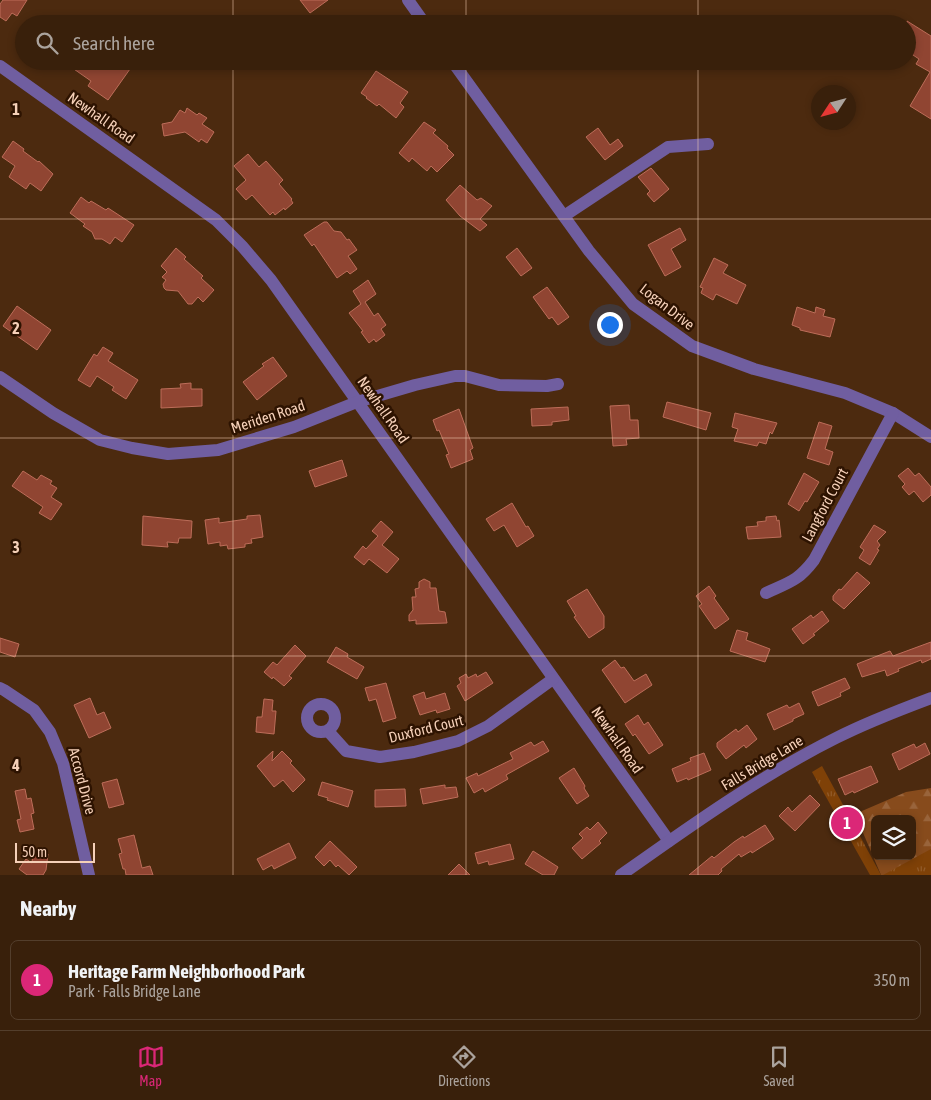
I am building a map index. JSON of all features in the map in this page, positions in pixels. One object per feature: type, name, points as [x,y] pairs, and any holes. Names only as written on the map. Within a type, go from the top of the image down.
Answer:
[{"type":"street","points":[[408,0],[419,15]]},
{"type":"street","name":"Newhall Road","points":[[0,66],[216,220],[242,246],[271,280],[669,841]]},
{"type":"street","name":"Logan Drive","points":[[459,70],[589,251],[633,304],[692,346],[754,369],[845,393],[893,413],[931,437]]},
{"type":"street","points":[[564,216],[668,147],[708,144]]},
{"type":"street","name":"Meriden Road","points":[[0,377],[53,413],[100,440],[168,454],[218,450],[294,428],[357,402],[415,385],[455,376],[466,376],[498,385],[547,386],[558,384]]},
{"type":"street","name":"Langford Court","points":[[766,593],[803,575],[814,560],[893,413]]},
{"type":"street","name":"Duxford Court","points":[[328,731],[346,751],[380,757],[414,752],[473,734],[488,726],[553,679]]},
{"type":"street","name":"Accord Drive","points":[[0,688],[34,710],[50,732],[63,763],[89,875]]},
{"type":"street","name":"Falls Bridge Lane","points":[[620,875],[756,783],[836,738],[931,698]]},
{"type":"green space","points":[[822,766],[871,857],[871,860],[873,860],[881,875],[870,875],[812,772]]},
{"type":"green space","points":[[931,788],[931,875],[881,875],[875,860],[916,860],[916,815],[871,815],[871,852],[855,814],[906,792]]},
{"type":"green space","points":[[931,849],[931,875],[883,875],[911,860],[916,860],[916,857]]},
{"type":"building","points":[[3,0],[27,0],[18,15],[12,13],[6,21],[0,17],[0,4]]},
{"type":"building","points":[[300,0],[328,0],[310,13]]},
{"type":"building","points":[[916,27],[931,36],[931,119],[910,106],[930,72],[916,64],[919,59],[916,57]]},
{"type":"building","points":[[75,70],[129,70],[108,100],[88,86],[91,81]]},
{"type":"building","points":[[376,71],[408,92],[400,103],[404,107],[396,118],[379,104],[377,106],[361,93]]},
{"type":"building","points":[[187,108],[197,115],[199,113],[207,118],[202,124],[214,132],[207,143],[201,139],[199,142],[185,132],[164,136],[162,124],[172,122],[180,110],[185,113]]},
{"type":"building","points":[[424,122],[436,130],[433,133],[448,146],[447,148],[454,155],[437,172],[431,166],[427,171],[412,158],[409,162],[399,153]]},
{"type":"building","points":[[598,128],[610,145],[618,139],[623,146],[605,160],[586,137]]},
{"type":"building","points":[[13,141],[53,174],[41,191],[30,183],[26,189],[9,177],[15,166],[2,157]]},
{"type":"building","points":[[248,154],[259,167],[266,161],[283,180],[279,184],[292,199],[293,203],[285,210],[284,208],[275,215],[273,212],[270,215],[252,195],[246,200],[236,189],[246,180],[234,166]]},
{"type":"building","points":[[651,168],[669,189],[654,202],[647,194],[650,191],[638,177]]},
{"type":"building","points":[[460,185],[477,200],[481,198],[492,206],[480,219],[487,225],[480,231],[460,216],[446,200]]},
{"type":"building","points":[[81,197],[89,203],[91,201],[106,210],[108,208],[134,225],[122,242],[115,237],[110,244],[102,239],[95,239],[92,232],[83,226],[85,224],[70,213]]},
{"type":"building","points":[[327,222],[334,231],[341,232],[357,250],[348,256],[357,269],[350,274],[347,271],[337,278],[314,244],[312,246],[304,235]]},
{"type":"building","points":[[680,228],[686,240],[671,249],[681,267],[665,276],[648,245]]},
{"type":"building","points":[[176,248],[186,257],[184,259],[203,276],[201,278],[214,290],[203,302],[198,297],[192,304],[188,304],[178,291],[166,290],[164,288],[163,284],[166,280],[162,277],[167,272],[161,266]]},
{"type":"building","points":[[517,248],[532,268],[521,276],[506,257]]},
{"type":"building","points":[[714,258],[728,265],[723,273],[746,285],[737,304],[716,294],[713,300],[701,293],[703,288],[700,287]]},
{"type":"building","points":[[368,280],[376,294],[365,302],[374,316],[378,313],[386,325],[381,329],[385,335],[376,342],[374,339],[369,343],[361,332],[363,331],[349,313],[361,304],[353,291]]},
{"type":"building","points":[[547,287],[569,317],[558,325],[552,317],[549,319],[533,297]]},
{"type":"building","points":[[17,306],[51,330],[37,350],[3,326]]},
{"type":"building","points":[[797,307],[815,313],[816,307],[825,310],[823,316],[835,319],[830,337],[800,330],[800,328],[792,325]]},
{"type":"building","points":[[103,347],[113,353],[108,361],[138,380],[126,399],[112,390],[114,387],[97,376],[90,387],[78,380],[94,354],[97,356]]},
{"type":"building","points":[[273,357],[287,376],[257,400],[243,382],[264,366],[262,364]]},
{"type":"building","points":[[191,383],[191,389],[202,389],[202,406],[161,408],[161,389],[181,388],[180,384]]},
{"type":"building","points":[[667,402],[711,413],[706,430],[663,417]]},
{"type":"building","points":[[629,405],[630,420],[638,420],[639,438],[626,439],[627,445],[613,446],[610,406]]},
{"type":"building","points":[[568,407],[569,420],[552,422],[552,425],[532,426],[531,409]]},
{"type":"building","points":[[459,409],[473,448],[470,450],[473,459],[451,468],[446,455],[449,454],[433,420]]},
{"type":"building","points":[[735,413],[777,423],[772,434],[770,432],[766,444],[759,442],[757,446],[734,441],[738,429],[732,427]]},
{"type":"building","points":[[819,422],[832,426],[825,449],[833,452],[829,465],[807,458]]},
{"type":"building","points":[[342,460],[347,476],[315,487],[309,471]]},
{"type":"building","points":[[908,468],[915,476],[919,473],[931,487],[931,495],[923,502],[914,491],[909,495],[902,487],[905,484],[898,476]]},
{"type":"building","points":[[23,471],[37,480],[41,475],[52,481],[50,484],[57,488],[51,497],[62,504],[51,520],[39,513],[43,507],[12,486]]},
{"type":"building","points":[[804,473],[819,482],[799,511],[788,504]]},
{"type":"building","points":[[512,503],[526,527],[528,526],[534,536],[517,547],[504,525],[494,531],[486,519]]},
{"type":"building","points":[[260,515],[263,537],[251,539],[252,543],[245,544],[245,547],[228,549],[227,545],[220,546],[220,542],[208,544],[205,520],[219,518],[219,523],[247,519],[247,516]]},
{"type":"building","points":[[143,516],[192,521],[191,538],[179,538],[178,543],[167,542],[168,547],[142,545]]},
{"type":"building","points":[[776,516],[777,521],[779,520],[781,537],[748,539],[746,527],[758,526],[757,522],[766,521],[766,517]]},
{"type":"building","points":[[381,521],[393,532],[382,545],[399,559],[387,573],[369,559],[364,565],[354,557],[363,546],[366,549],[378,536],[372,531]]},
{"type":"building","points":[[874,525],[886,532],[877,541],[880,545],[877,549],[879,550],[870,565],[859,558],[864,550],[860,547]]},
{"type":"building","points":[[857,572],[870,583],[844,609],[833,600],[833,596]]},
{"type":"building","points":[[424,579],[430,582],[430,588],[436,588],[439,611],[445,612],[447,623],[416,624],[416,620],[409,621],[409,615],[413,610],[412,597],[416,597],[415,589],[419,588],[419,582]]},
{"type":"building","points":[[709,586],[716,596],[714,598],[729,619],[715,629],[699,606],[702,604],[696,596]]},
{"type":"building","points":[[587,589],[604,616],[604,628],[589,638],[574,617],[576,616],[567,601]]},
{"type":"building","points":[[822,611],[829,621],[803,644],[792,629],[811,615],[813,618]]},
{"type":"building","points":[[737,630],[748,633],[746,640],[770,649],[765,662],[730,651]]},
{"type":"building","points":[[0,638],[19,644],[15,657],[0,652]]},
{"type":"building","points":[[931,642],[931,659],[922,663],[921,660],[898,669],[899,671],[887,676],[885,670],[862,677],[857,664],[890,651],[893,656]]},
{"type":"building","points":[[295,645],[306,656],[289,676],[292,678],[284,686],[264,672],[273,662],[277,665]]},
{"type":"building","points":[[336,647],[348,654],[347,657],[364,667],[357,679],[327,662]]},
{"type":"building","points":[[615,660],[621,668],[624,667],[634,681],[646,674],[652,685],[625,703],[602,670]]},
{"type":"building","points":[[486,672],[493,683],[465,701],[457,686],[461,683],[459,678],[466,674],[468,678],[476,674],[477,677]]},
{"type":"building","points":[[845,678],[850,688],[840,693],[841,696],[818,706],[812,692]]},
{"type":"building","points":[[386,683],[396,718],[383,722],[376,699],[369,701],[365,688]]},
{"type":"building","points":[[424,692],[426,699],[445,693],[450,709],[437,713],[436,710],[420,715],[413,696]]},
{"type":"building","points":[[90,698],[97,715],[104,712],[111,728],[89,738],[74,705]]},
{"type":"building","points":[[264,699],[273,700],[272,711],[276,711],[274,734],[256,732],[257,717],[262,717]]},
{"type":"building","points":[[799,703],[804,714],[774,730],[767,714],[787,705],[789,708]]},
{"type":"building","points":[[638,715],[644,725],[648,722],[663,745],[649,754],[635,734],[633,736],[625,724]]},
{"type":"building","points":[[747,725],[757,739],[746,748],[744,745],[726,759],[717,747],[717,743],[736,729],[738,732]]},
{"type":"building","points":[[543,741],[549,751],[506,775],[508,779],[485,792],[483,788],[474,793],[466,778],[477,773],[478,776],[513,759],[510,753],[531,742],[534,746]]},
{"type":"building","points":[[925,743],[930,754],[899,770],[892,754],[914,744],[916,748]]},
{"type":"building","points":[[273,751],[272,761],[282,751],[292,761],[290,763],[305,780],[293,792],[283,780],[274,787],[257,766]]},
{"type":"building","points":[[704,753],[711,770],[688,780],[687,778],[677,782],[672,769],[691,761],[690,758]]},
{"type":"building","points":[[871,766],[878,782],[845,795],[838,779]]},
{"type":"building","points":[[574,768],[589,796],[577,804],[559,778]]},
{"type":"building","points":[[117,779],[124,804],[109,808],[102,783]]},
{"type":"building","points":[[322,782],[353,791],[348,807],[318,795]]},
{"type":"building","points":[[445,785],[445,788],[456,787],[458,797],[423,804],[420,789]]},
{"type":"building","points":[[25,789],[27,799],[31,798],[34,813],[31,814],[34,829],[20,832],[17,820],[21,819],[15,791]]},
{"type":"building","points":[[405,789],[406,806],[375,807],[375,790]]},
{"type":"building","points":[[810,795],[820,805],[795,831],[779,816],[788,807],[792,812]]},
{"type":"building","points":[[598,822],[607,833],[599,841],[601,843],[582,859],[572,848],[583,838],[579,834],[587,827],[590,830]]},
{"type":"building","points":[[765,825],[774,839],[752,853],[751,851],[741,857],[739,854],[721,869],[722,871],[718,875],[689,875],[712,856],[714,858],[743,836],[744,838]]},
{"type":"building","points":[[134,835],[142,868],[150,866],[153,875],[126,875],[125,869],[123,869],[119,854],[122,853],[118,839]]},
{"type":"building","points":[[330,841],[357,867],[349,875],[338,865],[336,867],[330,860],[324,866],[315,857]]},
{"type":"building","points":[[289,843],[296,858],[274,869],[272,865],[263,870],[257,859]]},
{"type":"building","points":[[510,844],[514,859],[489,865],[488,861],[478,864],[475,853]]},
{"type":"building","points":[[533,851],[558,867],[554,875],[543,875],[525,864]]},
{"type":"building","points":[[33,852],[48,854],[46,870],[43,875],[27,875],[19,869],[26,859],[32,863]]},
{"type":"building","points":[[459,864],[470,875],[448,875]]},
{"type":"place","name":"Heritage Farm Neighborhood Park","points":[[847,823]]}]
